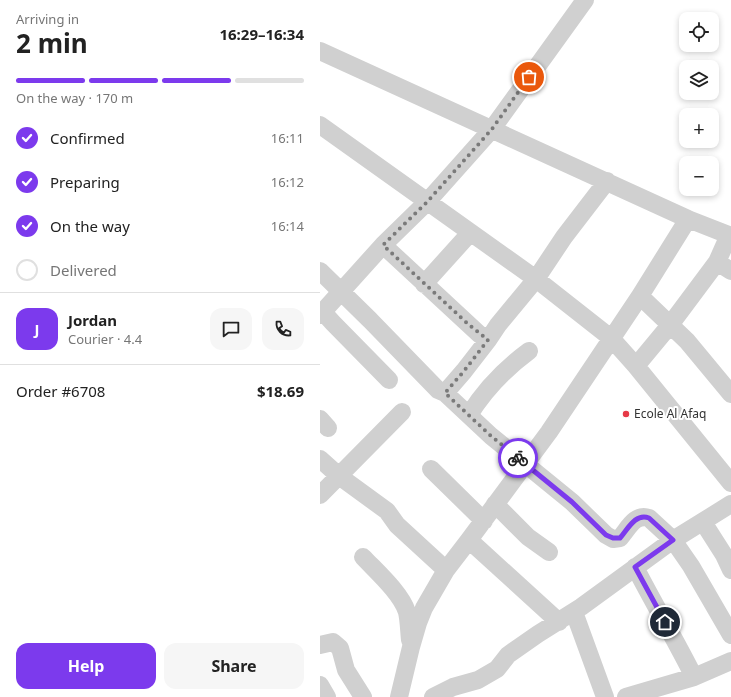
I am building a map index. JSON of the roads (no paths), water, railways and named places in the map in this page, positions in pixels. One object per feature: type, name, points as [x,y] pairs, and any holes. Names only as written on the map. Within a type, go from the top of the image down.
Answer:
[{"type":"street","points":[[389,380],[333,323],[322,314],[383,245],[427,202],[492,129],[585,0]]},
{"type":"street","points":[[320,51],[688,219],[730,235],[724,266],[636,366]]},
{"type":"street","points":[[320,125],[536,279],[612,338],[730,481]]},
{"type":"street","points":[[445,393],[536,279],[564,237],[607,181]]},
{"type":"street","points":[[399,697],[410,647],[424,608],[446,570],[470,540],[525,464],[612,338],[688,219]]},
{"type":"street","points":[[424,284],[470,232]]},
{"type":"street","points":[[383,245],[479,334],[488,340]]},
{"type":"street","points":[[320,271],[438,390],[445,393],[491,436],[572,502],[606,535],[613,538],[620,538],[636,519],[644,517],[649,518],[673,540],[691,566],[731,635]]},
{"type":"street","points":[[640,296],[687,342],[731,394]]},
{"type":"street","points":[[469,415],[475,405],[514,362],[529,351]]},
{"type":"street","points":[[320,495],[402,412]]},
{"type":"street","points":[[320,459],[339,476],[387,511],[397,525],[446,570]]},
{"type":"street","points":[[431,469],[484,521]]},
{"type":"street","points":[[495,504],[528,537],[548,552]]},
{"type":"street","points":[[433,697],[478,680],[497,669],[508,656],[538,634],[574,612],[673,540],[731,504]]},
{"type":"street","points":[[703,522],[724,554],[731,570]]},
{"type":"street","points":[[470,540],[559,622]]},
{"type":"street","points":[[363,557],[384,578],[407,612],[410,647]]},
{"type":"street","points":[[635,567],[694,676]]},
{"type":"street","points":[[574,612],[605,697]]},
{"type":"street","points":[[320,645],[333,642],[340,648],[346,670],[364,697]]},
{"type":"street","points":[[626,697],[694,676],[731,661]]},
{"type":"street","points":[[320,685],[327,697]]},
{"type":"place","name":"Ecole Al Afaq","points":[[626,414]]}]
